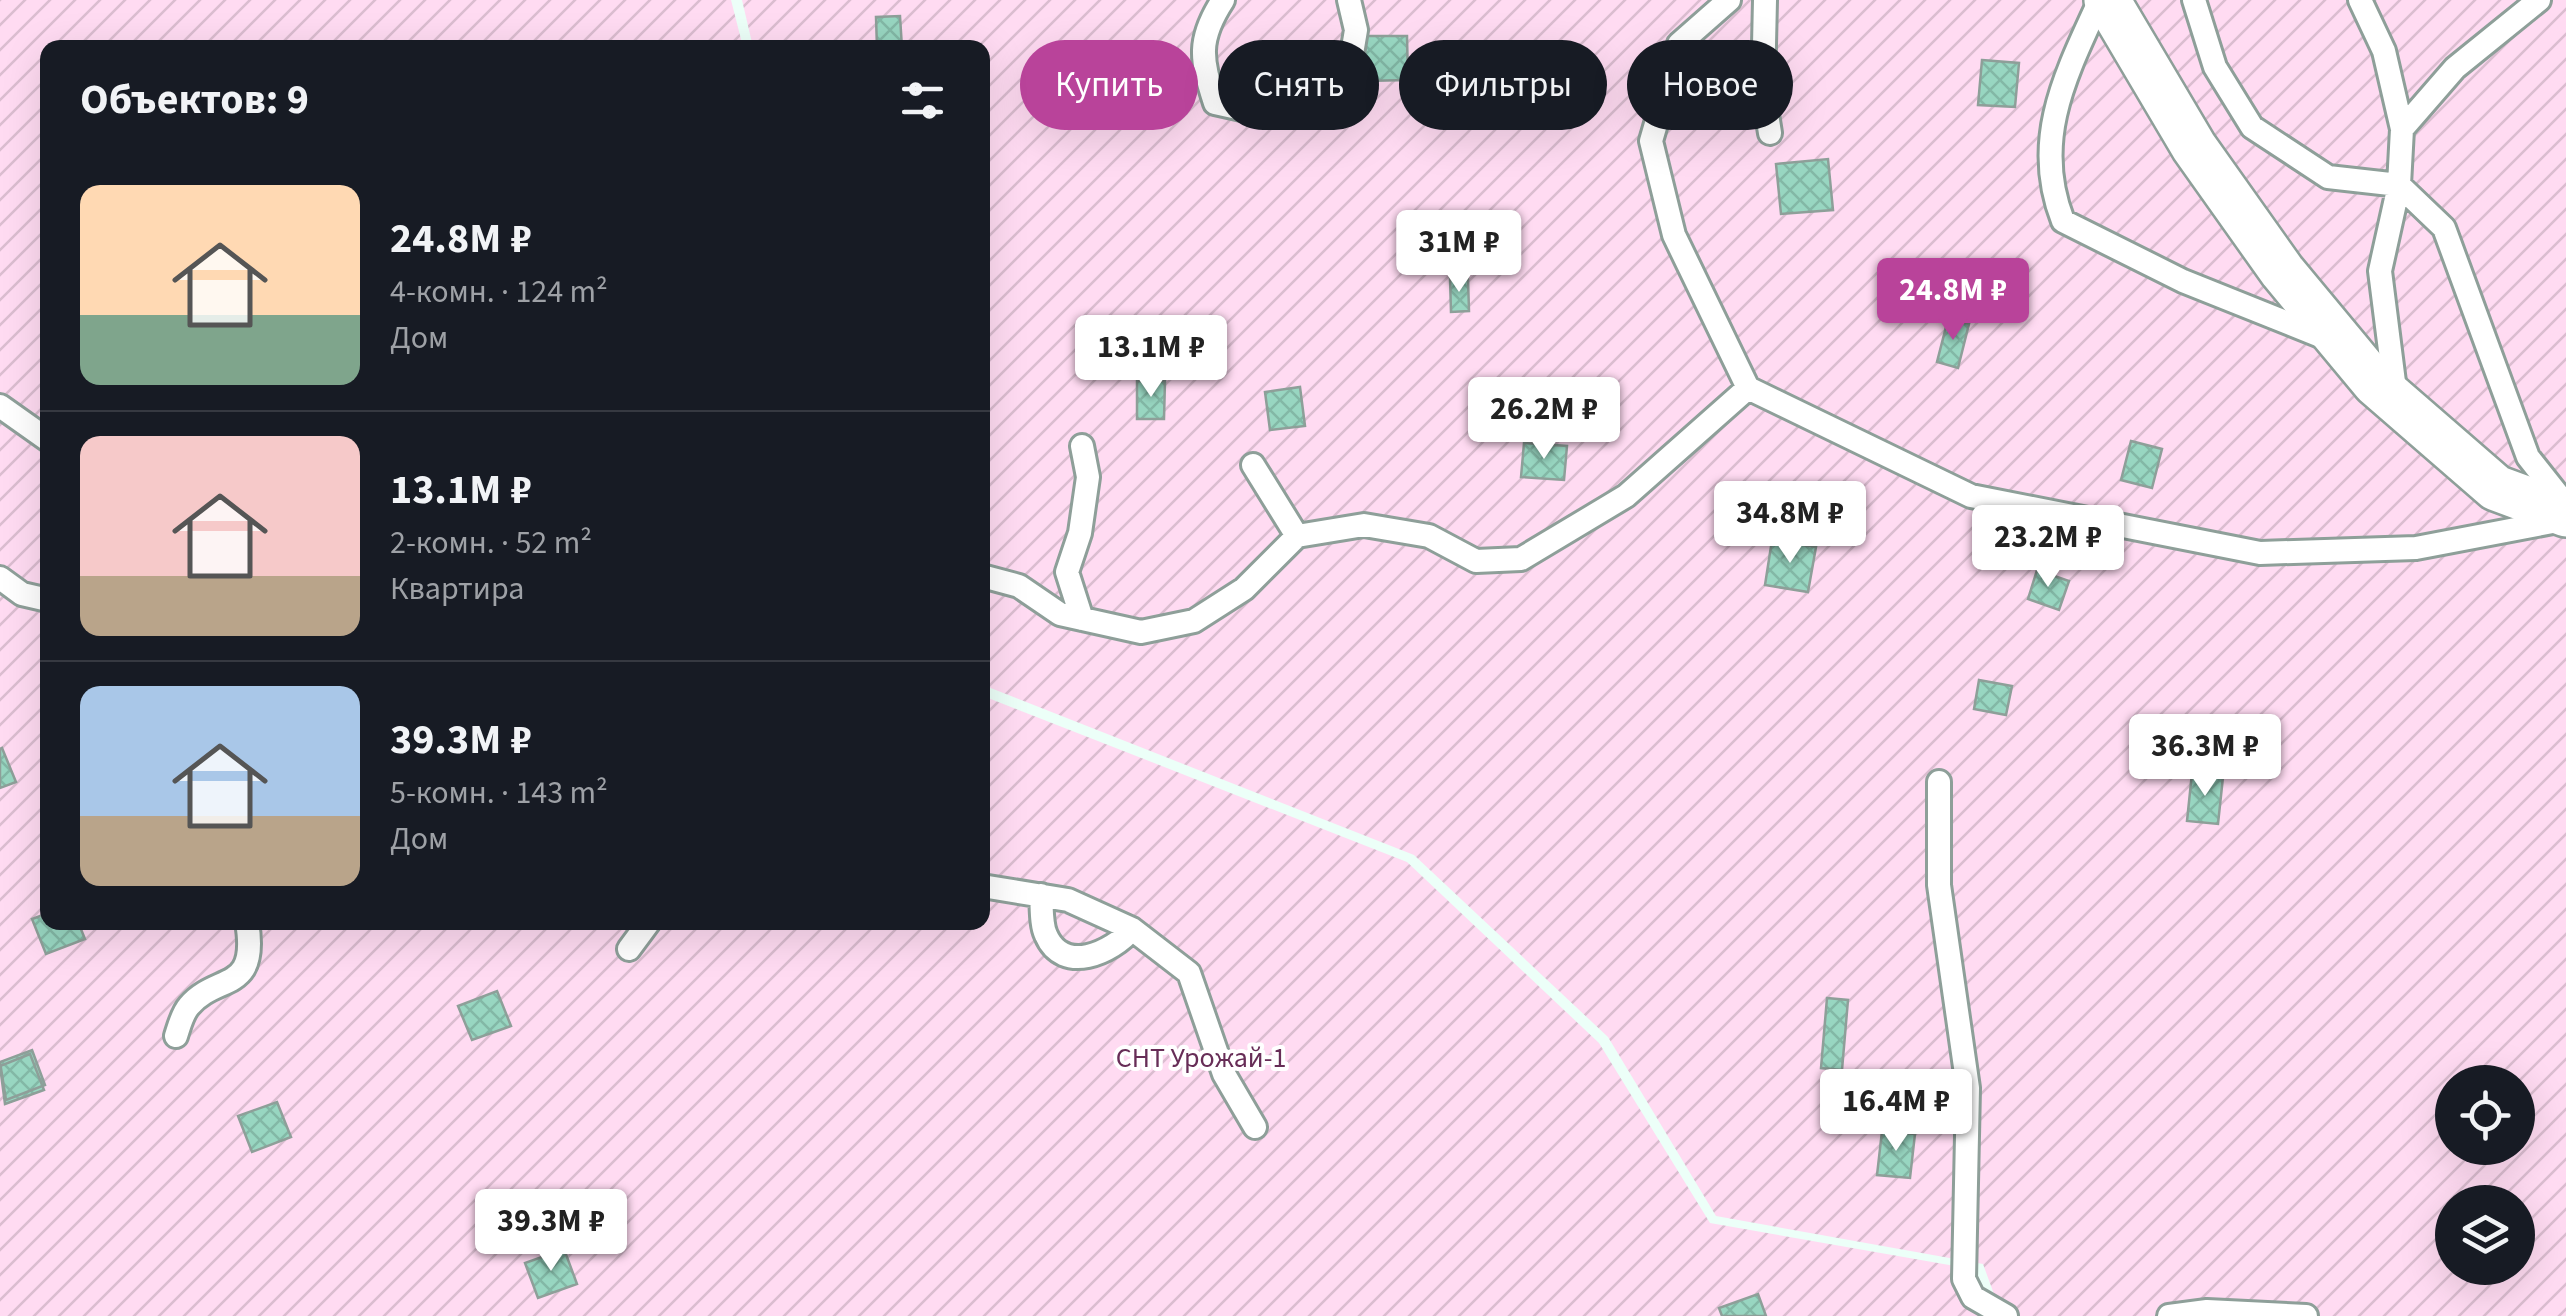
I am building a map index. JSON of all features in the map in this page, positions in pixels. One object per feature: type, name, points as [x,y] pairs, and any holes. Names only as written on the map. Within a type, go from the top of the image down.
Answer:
[{"type":"street","points":[[2103,0],[2194,147],[2282,271],[2345,346],[2397,401],[2496,488],[2566,517]]},
{"type":"lane","points":[[1223,0],[1207,25],[1202,62],[1206,76],[1215,103],[1260,113],[1352,54],[1356,30],[1348,0]]},
{"type":"lane","points":[[1730,0],[1678,44],[1651,141],[1674,235],[1748,388],[1970,496],[2260,553],[2416,548],[2566,517]]},
{"type":"lane","points":[[1766,0],[1763,89],[1770,133]]},
{"type":"lane","points":[[2103,0],[2065,78],[2050,135],[2050,186],[2063,221],[2183,281],[2345,346]]},
{"type":"lane","points":[[2194,0],[2215,68],[2252,127],[2328,177],[2399,185],[2444,228],[2528,457],[2566,505]]},
{"type":"lane","points":[[2360,0],[2384,52],[2402,129],[2399,185],[2380,270],[2397,401]]},
{"type":"lane","points":[[2402,129],[2455,68],[2539,0]]},
{"type":"lane","points":[[990,578],[1018,586],[1060,614],[1140,632],[1194,621],[1244,590],[1297,536],[1364,525],[1428,536],[1476,561],[1521,558],[1626,496],[1748,388]]},
{"type":"lane","points":[[0,406],[40,434]]},
{"type":"lane","points":[[1082,446],[1088,478],[1080,533],[1067,572],[1082,619]]},
{"type":"lane","points":[[1253,465],[1297,536]]},
{"type":"lane","points":[[0,578],[22,594],[40,598]]},
{"type":"lane","points":[[1939,782],[1939,884],[1968,1088],[1964,1278],[1973,1297],[2006,1316]]},
{"type":"lane","points":[[990,887],[1068,900],[1132,930],[1188,973],[1224,1074],[1255,1127]]},
{"type":"lane","points":[[1041,895],[1046,935],[1060,952],[1088,958],[1118,946],[1132,930]]},
{"type":"lane","points":[[176,1036],[187,1007],[235,982],[251,946],[248,930]]},
{"type":"lane","points":[[629,949],[643,930]]},
{"type":"lane","points":[[2169,1316],[2207,1311],[2306,1316]]},
{"type":"green space","name":"СНТ Урожай-1","points":[[0,0],[731,0],[741,40],[40,40],[40,930],[990,930],[990,699],[1407,862],[1599,1043],[1710,1223],[1972,1269],[1989,1316],[0,1316]]},
{"type":"green space","points":[[742,0],[2566,0],[2566,1316],[2002,1316],[1983,1264],[1716,1216],[1608,1037],[1414,855],[990,688],[990,40],[751,40]]},
{"type":"building","points":[[900,16],[902,40],[877,40],[876,17]]},
{"type":"building","points":[[1363,36],[1407,36],[1407,40],[1399,40],[1399,80],[1379,81],[1379,40],[1363,40]]},
{"type":"building","points":[[1982,60],[2019,63],[2015,107],[1978,105]]},
{"type":"building","points":[[1828,159],[1833,210],[1781,214],[1776,164]]},
{"type":"building","points":[[1450,278],[1468,278],[1469,311],[1451,312]]},
{"type":"building","points":[[1948,319],[1969,324],[1958,368],[1937,362]]},
{"type":"building","points":[[1137,381],[1165,381],[1164,419],[1137,419]]},
{"type":"building","points":[[1300,387],[1305,426],[1270,430],[1265,392]]},
{"type":"building","points":[[2131,441],[2162,449],[2152,488],[2121,480]]},
{"type":"building","points":[[1524,443],[1567,446],[1564,480],[1521,477]]},
{"type":"building","points":[[1772,540],[1816,547],[1808,592],[1765,585]]},
{"type":"building","points":[[2037,570],[2069,581],[2059,610],[2028,599]]},
{"type":"building","points":[[1979,680],[2012,686],[2006,715],[1974,709]]},
{"type":"building","points":[[0,749],[16,782],[0,788]]},
{"type":"building","points":[[2192,773],[2223,777],[2218,824],[2187,821]]},
{"type":"building","points":[[40,916],[40,930],[81,930],[85,939],[46,954],[32,919]]},
{"type":"building","points":[[497,991],[511,1026],[472,1040],[458,1006]]},
{"type":"building","points":[[1827,998],[1848,1000],[1842,1070],[1821,1068]]},
{"type":"building","points":[[32,1050],[45,1085],[6,1100],[0,1062]]},
{"type":"building","points":[[30,1054],[44,1090],[5,1104],[0,1066]]},
{"type":"building","points":[[277,1102],[291,1137],[252,1152],[238,1116]]},
{"type":"building","points":[[1882,1131],[1915,1134],[1910,1178],[1877,1175]]},
{"type":"building","points":[[564,1249],[577,1284],[538,1298],[525,1263]]},
{"type":"building","points":[[1758,1294],[1766,1316],[1722,1316],[1719,1308]]}]
